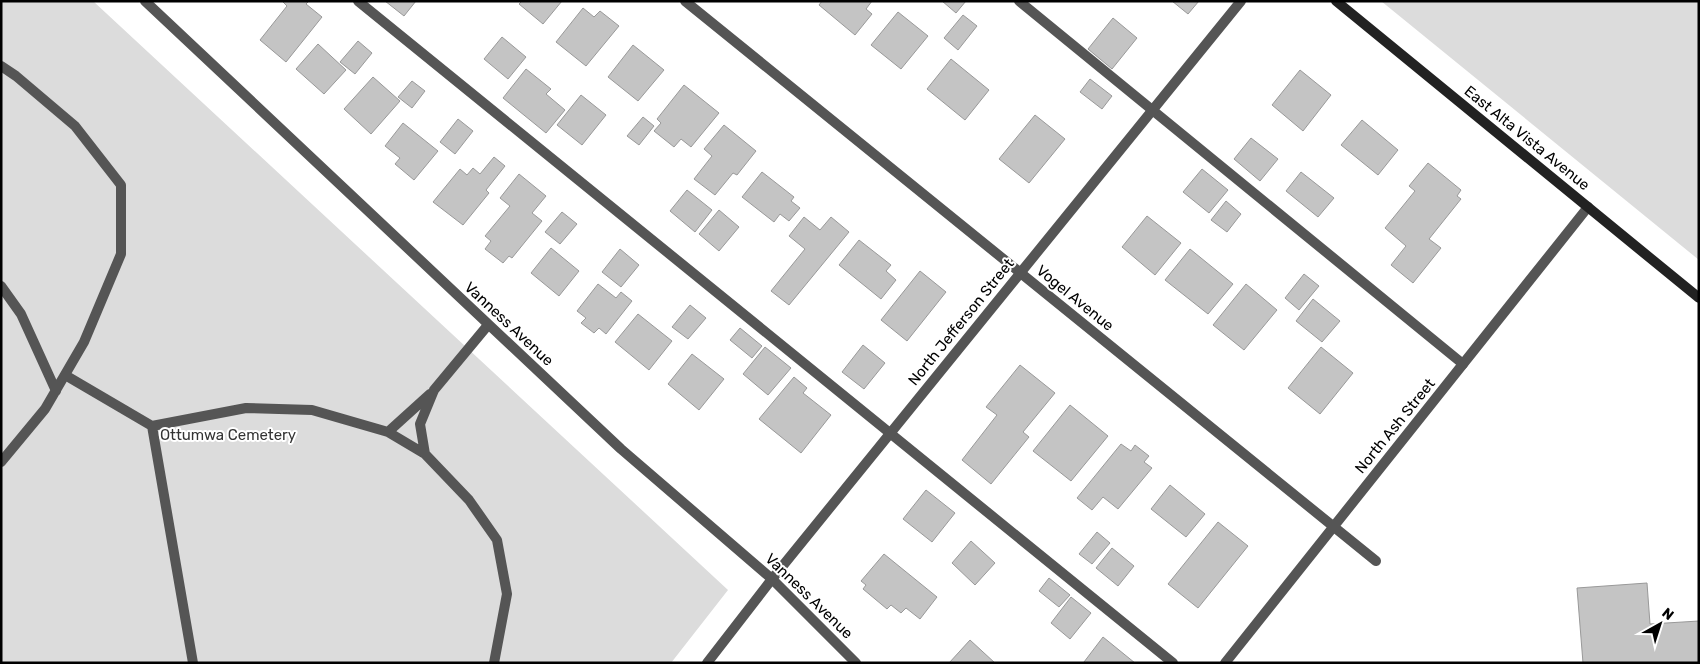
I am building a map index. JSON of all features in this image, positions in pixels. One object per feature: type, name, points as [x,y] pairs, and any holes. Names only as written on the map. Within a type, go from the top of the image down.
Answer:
[{"type":"main road","name":"East Alta Vista Avenue","points":[[1336,1],[1699,298]]},
{"type":"street","name":"Vanness Avenue","points":[[145,1],[621,449],[772,579],[856,663]]},
{"type":"street","points":[[358,1],[1174,663]]},
{"type":"street","name":"Vogel Avenue","points":[[685,1],[1376,561]]},
{"type":"street","points":[[1019,1],[1463,364]]},
{"type":"street","name":"North Jefferson Street","points":[[707,663],[772,579],[1241,1]]},
{"type":"street","points":[[1,66],[16,76],[75,126],[120,185],[121,254],[84,342],[56,391],[45,409],[1,462]]},
{"type":"street","name":"North Ash Street","points":[[1224,663],[1588,207]]},
{"type":"street","points":[[1,286],[21,314],[56,391]]},
{"type":"street","points":[[388,432],[434,390],[488,325]]},
{"type":"street","points":[[65,375],[152,426],[246,408],[312,410],[388,432],[425,454],[469,500],[497,540],[507,594],[494,663]]},
{"type":"street","points":[[425,454],[420,424],[434,390]]},
{"type":"street","points":[[152,426],[193,663]]},
{"type":"green space","name":"Ottumwa Cemetery","points":[[1,1],[93,1],[728,590],[671,663],[1,663]]},
{"type":"green space","points":[[1381,1],[1699,1],[1699,260]]},
{"type":"building","points":[[282,1],[309,1],[306,4],[322,17],[286,62],[260,40],[287,6]]},
{"type":"building","points":[[385,1],[416,1],[404,16]]},
{"type":"building","points":[[522,1],[562,1],[543,24],[519,4]]},
{"type":"building","points":[[822,1],[872,1],[866,9],[872,14],[855,35],[819,5]]},
{"type":"building","points":[[942,1],[966,1],[956,13]]},
{"type":"building","points":[[1172,1],[1199,1],[1188,14]]},
{"type":"building","points":[[583,8],[594,17],[600,11],[619,26],[586,66],[556,42]]},
{"type":"building","points":[[898,12],[928,36],[901,69],[871,45]]},
{"type":"building","points":[[963,15],[977,26],[958,50],[944,38]]},
{"type":"building","points":[[1113,18],[1137,38],[1112,69],[1088,49]]},
{"type":"building","points":[[502,37],[526,57],[508,79],[484,59]]},
{"type":"building","points":[[358,41],[372,53],[355,74],[340,62]]},
{"type":"building","points":[[318,44],[346,70],[324,94],[296,69]]},
{"type":"building","points":[[633,45],[664,70],[638,101],[608,77]]},
{"type":"building","points":[[951,59],[989,90],[965,120],[927,89]]},
{"type":"building","points":[[526,69],[551,89],[546,94],[565,110],[546,133],[503,98]]},
{"type":"building","points":[[1300,70],[1331,95],[1303,131],[1272,105]]},
{"type":"building","points":[[373,77],[400,101],[371,134],[344,109]]},
{"type":"building","points":[[1090,79],[1112,96],[1102,109],[1080,92]]},
{"type":"building","points":[[412,81],[425,91],[412,108],[398,97]]},
{"type":"building","points":[[684,85],[719,113],[691,147],[681,139],[674,147],[654,131],[661,123],[657,119]]},
{"type":"building","points":[[581,95],[606,115],[582,145],[557,125]]},
{"type":"building","points":[[1035,115],[1065,139],[1029,183],[999,159]]},
{"type":"building","points":[[643,117],[654,126],[639,145],[627,136]]},
{"type":"building","points":[[458,119],[473,131],[455,154],[440,142]]},
{"type":"building","points":[[1362,120],[1398,150],[1378,175],[1341,145]]},
{"type":"building","points":[[403,123],[438,151],[414,180],[395,164],[400,158],[385,146]]},
{"type":"building","points":[[724,125],[756,151],[737,175],[733,173],[715,195],[694,179],[712,156],[704,149]]},
{"type":"building","points":[[1251,138],[1278,159],[1260,181],[1234,159]]},
{"type":"building","points":[[494,157],[505,166],[486,190],[489,193],[463,225],[433,202],[460,169],[467,175],[473,168],[480,174]]},
{"type":"building","points":[[1428,163],[1461,190],[1457,196],[1461,199],[1429,239],[1441,248],[1413,283],[1391,265],[1406,246],[1385,228],[1415,191],[1409,186]]},
{"type":"building","points":[[1202,169],[1228,190],[1209,213],[1183,192]]},
{"type":"building","points":[[762,172],[794,197],[791,201],[800,208],[789,221],[780,214],[774,222],[742,197]]},
{"type":"building","points":[[1301,172],[1334,198],[1318,217],[1286,191]]},
{"type":"building","points":[[519,174],[546,196],[532,213],[542,221],[512,258],[509,256],[503,263],[485,249],[491,241],[485,236],[510,206],[500,198]]},
{"type":"building","points":[[687,190],[712,210],[695,232],[670,211]]},
{"type":"building","points":[[1226,201],[1241,214],[1227,232],[1211,220]]},
{"type":"building","points":[[719,210],[739,227],[719,251],[699,234]]},
{"type":"building","points":[[562,212],[577,224],[560,244],[545,232]]},
{"type":"building","points":[[1147,216],[1181,243],[1155,275],[1122,247]]},
{"type":"building","points":[[804,217],[820,230],[831,217],[849,232],[789,305],[771,291],[805,249],[789,236]]},
{"type":"building","points":[[859,240],[891,265],[886,271],[896,280],[881,299],[839,265]]},
{"type":"building","points":[[551,248],[579,271],[559,296],[531,273]]},
{"type":"building","points":[[620,249],[639,265],[621,287],[602,272]]},
{"type":"building","points":[[1190,249],[1233,284],[1208,314],[1165,280]]},
{"type":"building","points":[[920,271],[946,292],[907,341],[881,320]]},
{"type":"building","points":[[1304,274],[1319,286],[1299,310],[1285,298]]},
{"type":"building","points":[[598,284],[616,298],[621,292],[632,301],[606,334],[599,328],[594,333],[581,323],[586,318],[577,311]]},
{"type":"building","points":[[1246,284],[1277,310],[1244,350],[1213,325]]},
{"type":"building","points":[[1313,299],[1340,321],[1322,342],[1296,321]]},
{"type":"building","points":[[690,305],[706,318],[688,339],[672,327]]},
{"type":"building","points":[[638,314],[672,341],[649,370],[615,342]]},
{"type":"building","points":[[740,328],[762,346],[752,358],[730,340]]},
{"type":"building","points":[[863,345],[885,363],[864,389],[842,372]]},
{"type":"building","points":[[765,347],[791,368],[768,395],[743,374]]},
{"type":"building","points":[[1321,347],[1353,373],[1320,414],[1288,388]]},
{"type":"building","points":[[692,354],[724,379],[699,410],[668,384]]},
{"type":"building","points":[[1020,365],[1055,393],[1023,432],[1029,437],[991,484],[962,460],[997,415],[986,407]]},
{"type":"building","points":[[794,377],[807,388],[803,393],[831,415],[801,453],[759,419]]},
{"type":"building","points":[[1070,405],[1108,436],[1071,481],[1033,451]]},
{"type":"building","points":[[1121,444],[1131,451],[1135,445],[1149,456],[1144,462],[1152,468],[1118,509],[1103,497],[1092,510],[1077,498]]},
{"type":"building","points":[[1170,485],[1205,514],[1186,537],[1151,509]]},
{"type":"building","points":[[926,490],[955,513],[932,542],[903,519]]},
{"type":"building","points":[[1218,522],[1248,546],[1198,608],[1168,584]]},
{"type":"building","points":[[1097,532],[1110,543],[1092,564],[1079,554]]},
{"type":"building","points":[[971,541],[995,563],[975,585],[952,563]]},
{"type":"building","points":[[1112,548],[1134,566],[1118,586],[1096,568]]},
{"type":"building","points":[[884,554],[937,597],[920,619],[906,608],[901,613],[891,605],[887,609],[863,589],[866,585],[861,581]]},
{"type":"building","points":[[1049,578],[1070,595],[1059,607],[1039,591]]},
{"type":"building","points":[[1647,583],[1650,624],[1699,621],[1699,663],[1583,663],[1577,588]]},
{"type":"building","points":[[1071,597],[1091,613],[1070,639],[1051,623]]},
{"type":"building","points":[[1103,637],[1135,663],[1085,663]]},
{"type":"building","points":[[970,640],[995,663],[949,663]]}]
